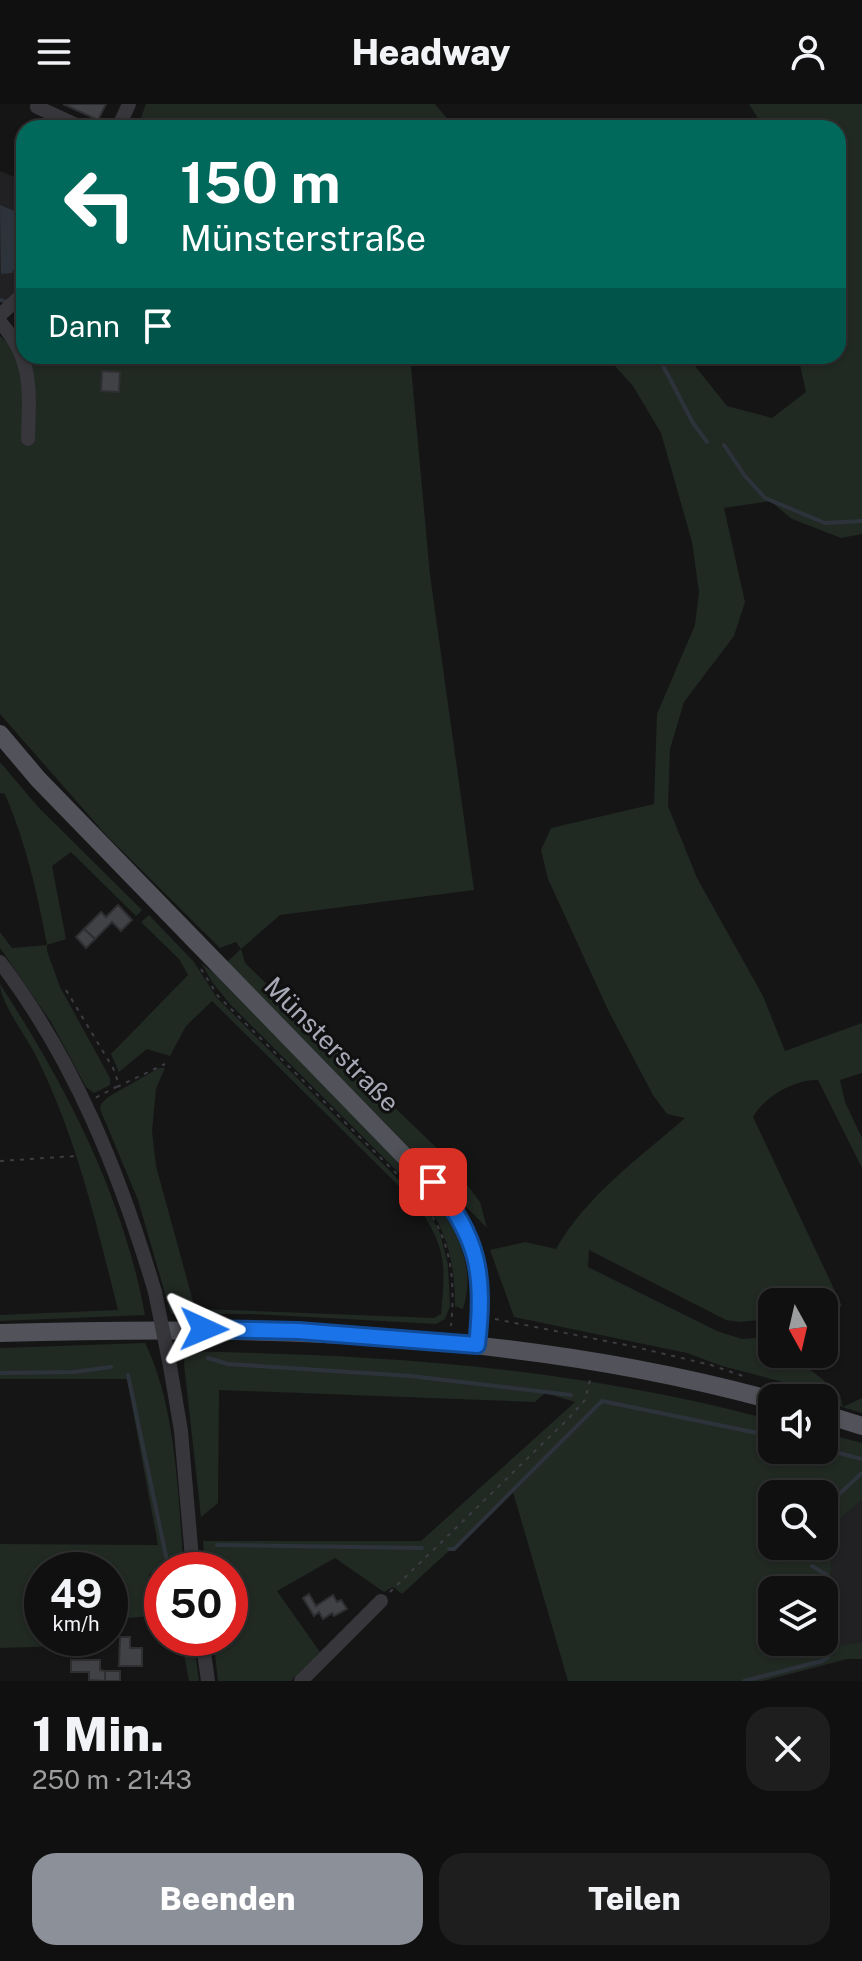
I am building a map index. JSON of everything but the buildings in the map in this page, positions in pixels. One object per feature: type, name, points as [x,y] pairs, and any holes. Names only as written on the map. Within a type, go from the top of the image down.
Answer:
[{"type":"main road","name":"Münsterstraße","points":[[0,734],[38,779],[448,1201],[462,1221],[478,1265],[481,1289],[477,1345]]},
{"type":"main road","points":[[0,1333],[233,1329],[449,1342],[595,1360],[758,1391]]},
{"type":"main road","points":[[838,1418],[862,1426]]},
{"type":"street","points":[[37,107],[65,120]]},
{"type":"street","points":[[0,315],[16,300]]},
{"type":"street","points":[[0,322],[16,340]]},
{"type":"street","points":[[25,364],[29,381],[28,439]]},
{"type":"street","points":[[0,962],[55,1044],[86,1103],[127,1202],[155,1292],[170,1366],[181,1431],[191,1552]]},
{"type":"street","points":[[301,1681],[381,1601]]},
{"type":"street","points":[[205,1656],[208,1681]]},
{"type":"path","points":[[200,967],[218,996],[417,1194],[430,1211],[441,1230],[450,1262],[452,1311],[449,1342]]},
{"type":"path","points":[[66,990],[113,1068],[118,1082],[116,1087]]},
{"type":"path","points":[[86,1103],[165,1064]]},
{"type":"path","points":[[0,1161],[76,1156]]},
{"type":"path","points":[[452,1311],[631,1346],[711,1365],[756,1381]]},
{"type":"path","points":[[381,1601],[585,1400],[595,1360]]},
{"type":"shaded area","points":[[146,104],[435,104],[448,120],[140,120]]},
{"type":"shaded area","points":[[749,104],[862,104],[862,534],[841,538],[792,519],[770,501],[724,508],[745,602],[734,636],[684,702],[670,749],[668,806],[697,878],[763,996],[785,1051],[862,1023],[862,1073],[840,1080],[845,1102],[862,1138],[862,1168],[818,1080],[809,1080],[781,1091],[753,1117],[834,1288],[758,1288],[758,1320],[726,1320],[589,1250],[588,1267],[717,1331],[742,1339],[758,1338],[758,1368],[807,1368],[828,1384],[790,1384],[687,1353],[514,1317],[490,1250],[525,1242],[556,1249],[598,1195],[685,1118],[667,1114],[653,1095],[609,1012],[548,879],[541,850],[551,828],[654,804],[657,714],[695,625],[699,592],[692,542],[661,433],[633,386],[613,364],[693,364],[727,406],[772,418],[806,392],[800,364],[846,364],[846,120],[759,120]]},
{"type":"shaded area","points":[[0,171],[16,178],[16,292],[6,303],[0,300]]},
{"type":"shaded area","points":[[0,205],[16,212],[16,264],[12,273],[1,274]]},
{"type":"shaded area","points":[[0,336],[16,349],[16,364],[411,364],[430,575],[474,890],[280,915],[241,949],[236,942],[220,948],[107,836],[0,714]]},
{"type":"shaded area","points":[[0,762],[39,808],[142,910],[136,916],[71,852],[52,866],[66,939],[47,945],[25,849],[5,794],[0,793]]},
{"type":"shaded area","points":[[149,915],[194,962],[217,998],[431,1216],[440,1233],[448,1265],[450,1306],[445,1319],[436,1324],[253,1314],[171,1314],[138,1200],[100,1109],[108,1097],[159,1068],[165,1068],[156,1089],[152,1131],[156,1166],[194,1305],[202,1309],[434,1318],[441,1314],[443,1267],[433,1231],[415,1202],[212,1001],[186,1026],[170,1056],[147,1049],[119,1072],[111,1054],[188,975],[179,959],[141,922]]},
{"type":"shaded area","points":[[0,932],[12,948],[47,945],[60,987],[110,1078],[110,1085],[94,1093],[86,1087],[51,1022],[0,948]]},
{"type":"shaded area","points":[[241,949],[245,963],[446,1157],[480,1202],[487,1228],[227,962]]},
{"type":"shaded area","points":[[201,963],[224,981],[435,1199],[451,1225],[466,1265],[463,1309],[455,1306],[451,1261],[443,1233],[420,1194],[230,1004]]},
{"type":"shaded area","points":[[0,984],[69,1102],[107,1184],[135,1271],[145,1315],[0,1321],[0,1315],[118,1310],[84,1179],[62,1116],[35,1054],[4,1000]]},
{"type":"shaded area","points":[[145,1343],[156,1368],[170,1424],[183,1552],[144,1552],[144,1616],[128,1618],[128,1552],[24,1552],[24,1647],[0,1648],[0,1544],[158,1545],[127,1379],[0,1379],[0,1348]]},
{"type":"shaded area","points":[[185,1351],[368,1358],[470,1366],[572,1379],[672,1397],[758,1417],[758,1464],[838,1464],[838,1437],[862,1443],[862,1500],[838,1520],[838,1480],[758,1480],[758,1560],[831,1560],[831,1576],[758,1576],[758,1656],[838,1656],[838,1646],[862,1642],[862,1659],[847,1659],[763,1681],[568,1681],[513,1492],[402,1594],[393,1587],[384,1592],[335,1558],[277,1591],[320,1652],[291,1681],[218,1681],[215,1656],[248,1656],[248,1552],[204,1552],[203,1541],[421,1541],[575,1402],[545,1393],[535,1402],[219,1390],[218,1503],[201,1517]]},
{"type":"shaded area","points":[[838,1392],[843,1407],[862,1398],[862,1413],[842,1407],[838,1405]]},
{"type":"shaded area","points":[[862,1500],[862,1642],[838,1646],[838,1576],[831,1576],[831,1560],[838,1560],[838,1519]]},
{"type":"shaded area","points":[[184,1656],[196,1656],[199,1681],[189,1681]]},
{"type":"waterway","points":[[0,300],[4,301]]},
{"type":"waterway","points":[[662,364],[693,423],[707,442]]},
{"type":"waterway","points":[[724,445],[765,498],[825,523],[862,521]]},
{"type":"waterway","points":[[208,1358],[228,1364],[411,1376],[571,1395]]},
{"type":"waterway","points":[[0,1373],[74,1372],[111,1367]]},
{"type":"waterway","points":[[128,1375],[165,1552]]},
{"type":"waterway","points":[[449,1549],[454,1549],[602,1401],[758,1433]]},
{"type":"waterway","points":[[838,1453],[862,1459]]},
{"type":"waterway","points":[[838,1495],[862,1473]]},
{"type":"waterway","points":[[217,1545],[422,1548]]},
{"type":"waterway","points":[[744,1681],[828,1657],[827,1575],[812,1566]]},
{"type":"route","points":[[204,1329],[298,1331],[477,1345],[481,1289],[478,1265],[462,1221],[433,1182]]}]
